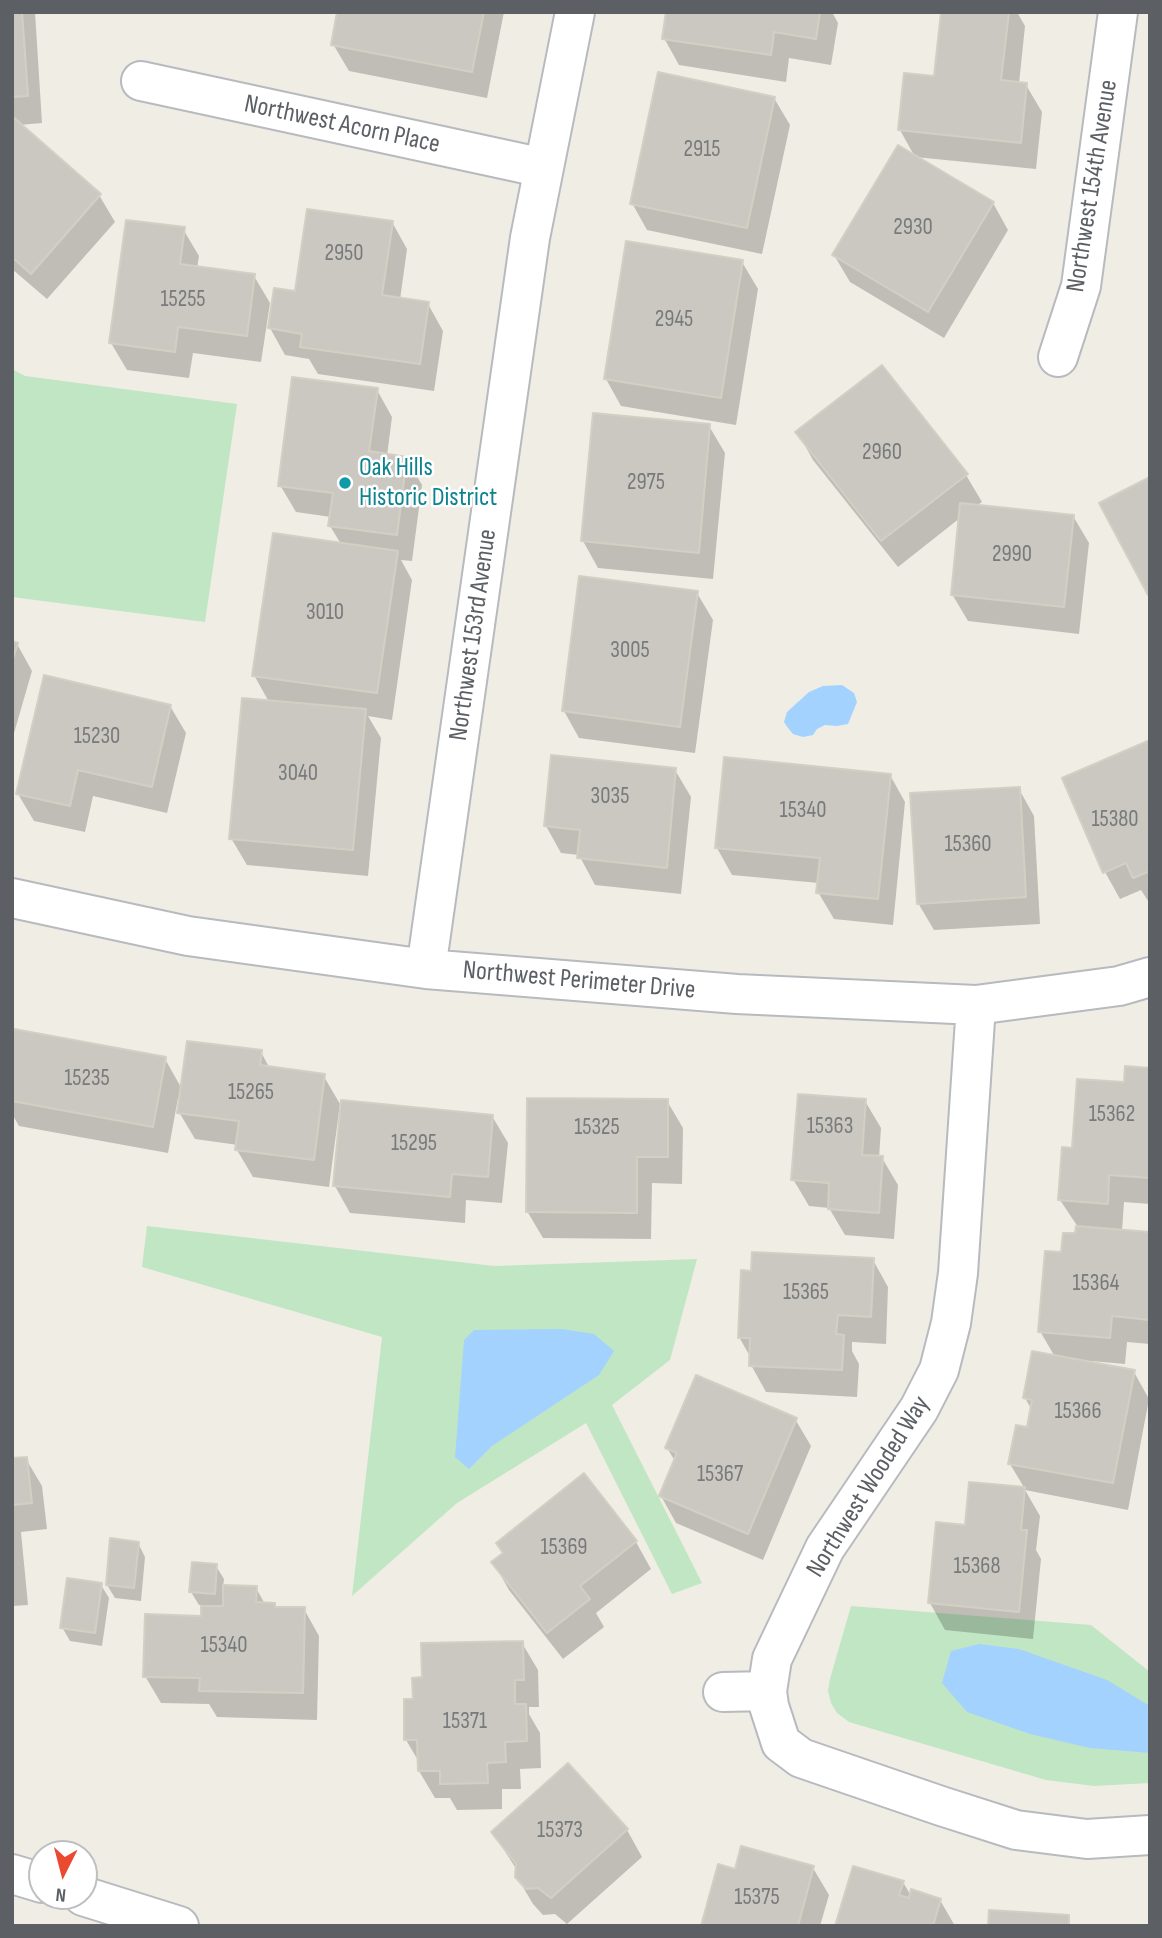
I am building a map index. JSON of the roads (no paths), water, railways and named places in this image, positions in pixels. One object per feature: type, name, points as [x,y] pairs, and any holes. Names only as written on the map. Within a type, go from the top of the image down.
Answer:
[{"type":"street","name":"Northwest 153rd Avenue","points":[[426,969],[530,238],[575,12]]},
{"type":"street","name":"Northwest 154th Avenue","points":[[1058,357],[1082,286],[1118,12]]},
{"type":"street","name":"Northwest Acorn Place","points":[[141,81],[544,168]]},
{"type":"street","name":"Northwest Perimeter Drive","points":[[12,898],[188,936],[426,969],[737,994],[976,1005],[1119,986],[1150,977]]},
{"type":"street","name":"Northwest Wooded Way","points":[[976,1005],[958,1273],[951,1323],[939,1370],[919,1409],[825,1548],[772,1659],[767,1691],[781,1744],[801,1758],[1016,1830],[1087,1839],[1150,1835]]},
{"type":"street","points":[[723,1692],[767,1691]]},
{"type":"street","points":[[98,1901],[179,1926]]},
{"type":"water","points":[[842,685],[854,693],[857,702],[848,724],[825,725],[813,735],[803,737],[793,734],[784,722],[787,712],[809,692],[823,686]]},
{"type":"water","points":[[562,1329],[594,1334],[614,1351],[599,1375],[492,1446],[469,1469],[455,1457],[464,1340],[474,1330]]},
{"type":"water","points":[[979,1644],[1019,1649],[1107,1680],[1150,1706],[1150,1753],[1090,1748],[1030,1734],[967,1712],[942,1683],[951,1651]]},
{"type":"place","name":"Oak Hills Historic District","points":[[345,483]]}]
